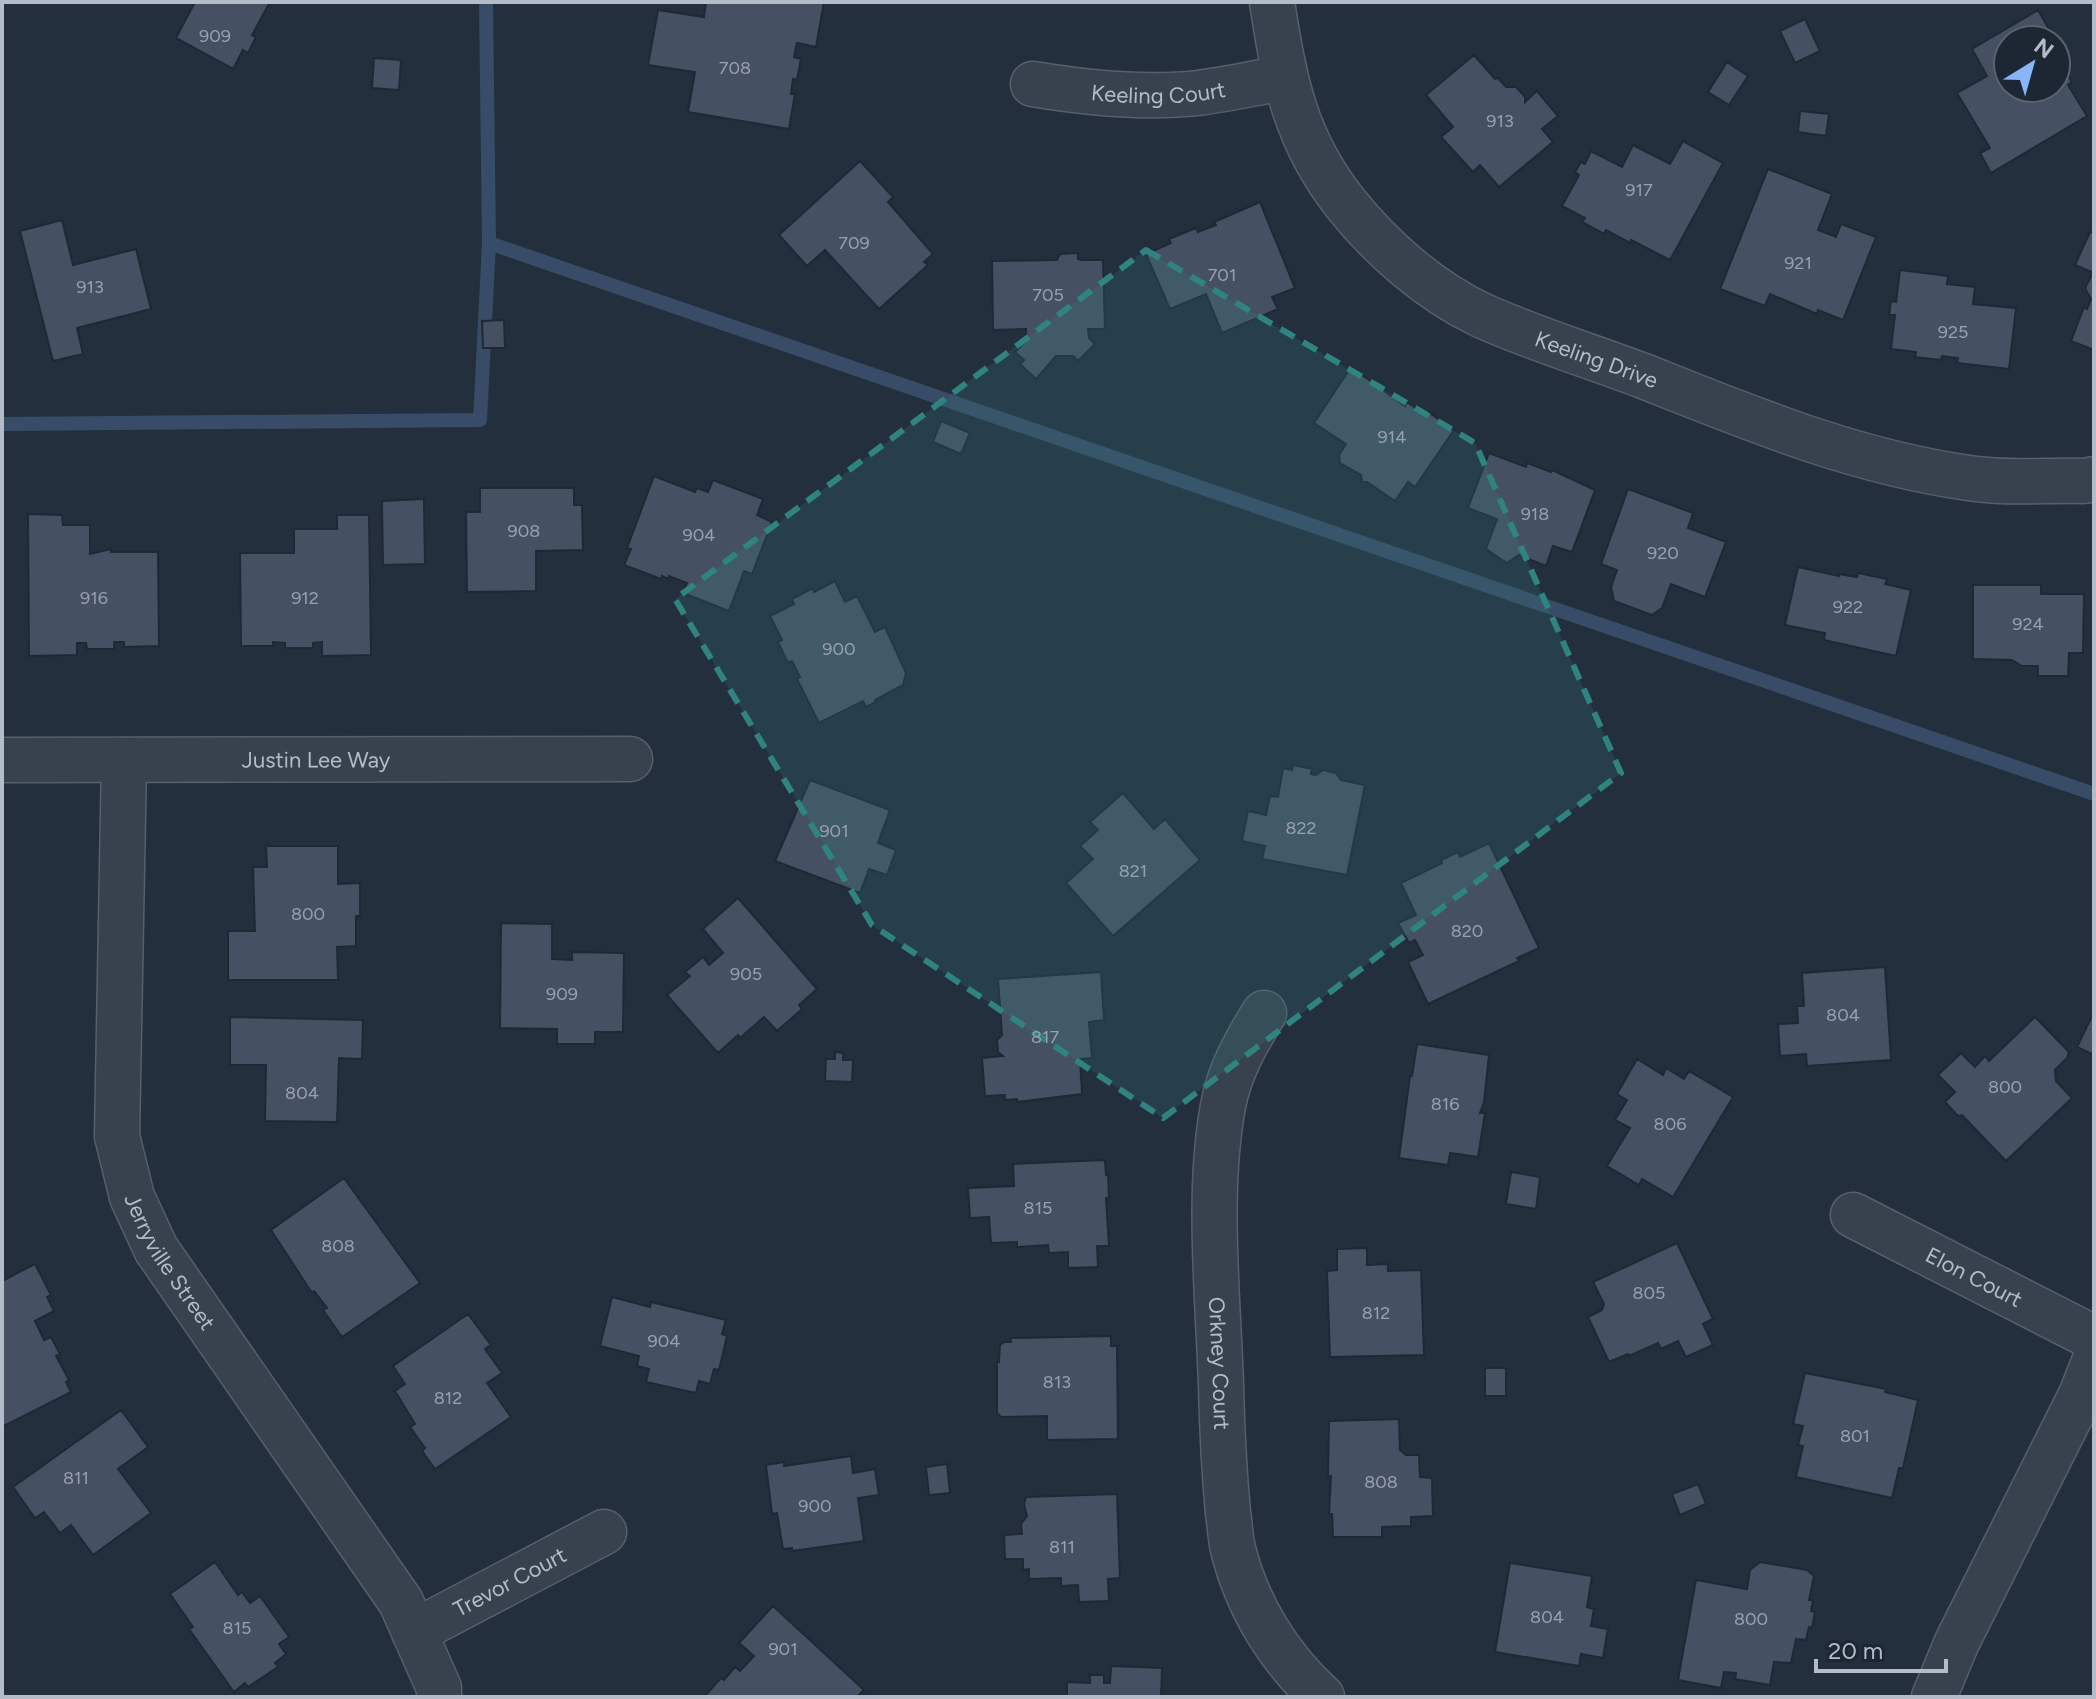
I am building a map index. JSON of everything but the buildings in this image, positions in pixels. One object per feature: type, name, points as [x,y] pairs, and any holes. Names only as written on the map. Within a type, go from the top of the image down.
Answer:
[{"type":"street","name":"Keeling Drive","points":[[1272,2],[1284,78],[1292,106],[1315,160],[1346,205],[1386,247],[1419,275],[1478,313],[1751,420],[1859,455],[1971,479],[2094,479]]},
{"type":"street","name":"Keeling Court","points":[[1033,84],[1075,91],[1145,96],[1199,93],[1284,78]]},
{"type":"street","name":"Justin Lee Way","points":[[2,760],[630,759]]},
{"type":"street","name":"Jerryville Street","points":[[124,760],[117,1136],[132,1197],[156,1249],[401,1602],[439,1688],[439,1697]]},
{"type":"street","name":"Orkney Court","points":[[1264,1013],[1240,1050],[1223,1104],[1218,1145],[1215,1232],[1224,1472],[1232,1548],[1251,1598],[1278,1650],[1322,1697]]},
{"type":"street","name":"Elon Court","points":[[1853,1215],[2094,1338]]},
{"type":"street","points":[[1934,1697],[1957,1642],[2081,1395],[2094,1362]]},
{"type":"street","name":"Trevor Court","points":[[414,1632],[604,1532]]},
{"type":"highlighted area","points":[[1146,250],[1475,443],[1621,773],[1163,1118],[872,925],[675,599]]},
{"type":"waterway","points":[[2,424],[480,420],[489,243],[486,2]]},
{"type":"waterway","points":[[489,243],[2094,794]]}]
